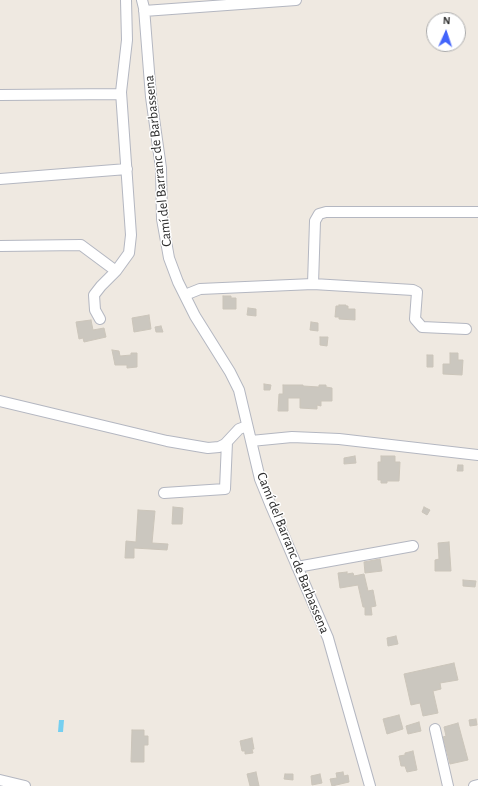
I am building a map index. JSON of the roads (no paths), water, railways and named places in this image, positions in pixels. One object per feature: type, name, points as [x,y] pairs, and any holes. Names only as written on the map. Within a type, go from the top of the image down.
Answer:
[{"type":"street","points":[[100,319],[95,310],[94,295],[116,271],[129,253],[131,235],[121,94],[127,40],[126,0]]},
{"type":"street","name":"Camí del Barranc de Barbassena","points":[[142,0],[150,97],[160,168],[162,219],[169,258],[178,282],[195,316],[230,372],[239,390],[260,479],[328,638],[370,786]]},
{"type":"street","points":[[144,11],[296,0]]},
{"type":"street","points":[[0,95],[121,94]]},
{"type":"street","points":[[0,179],[127,169]]},
{"type":"street","points":[[313,284],[315,221],[319,214],[326,212],[478,212]]},
{"type":"street","points":[[0,246],[81,245],[116,271]]},
{"type":"street","points":[[185,295],[200,289],[313,284],[413,290],[416,292],[415,319],[422,327],[466,329]]},
{"type":"street","points":[[0,401],[167,441],[208,448],[218,447],[225,444],[239,429],[247,426]]},
{"type":"street","points":[[251,441],[292,437],[339,439],[478,455]]},
{"type":"street","points":[[164,493],[225,490],[227,442]]},
{"type":"street","points":[[297,567],[412,546]]},
{"type":"street","points":[[435,729],[448,786]]},
{"type":"street","points":[[0,780],[25,786]]},
{"type":"street","points":[[474,786],[478,785]]},
{"type":"water","points":[[59,720],[64,720],[63,732],[58,732]]}]
